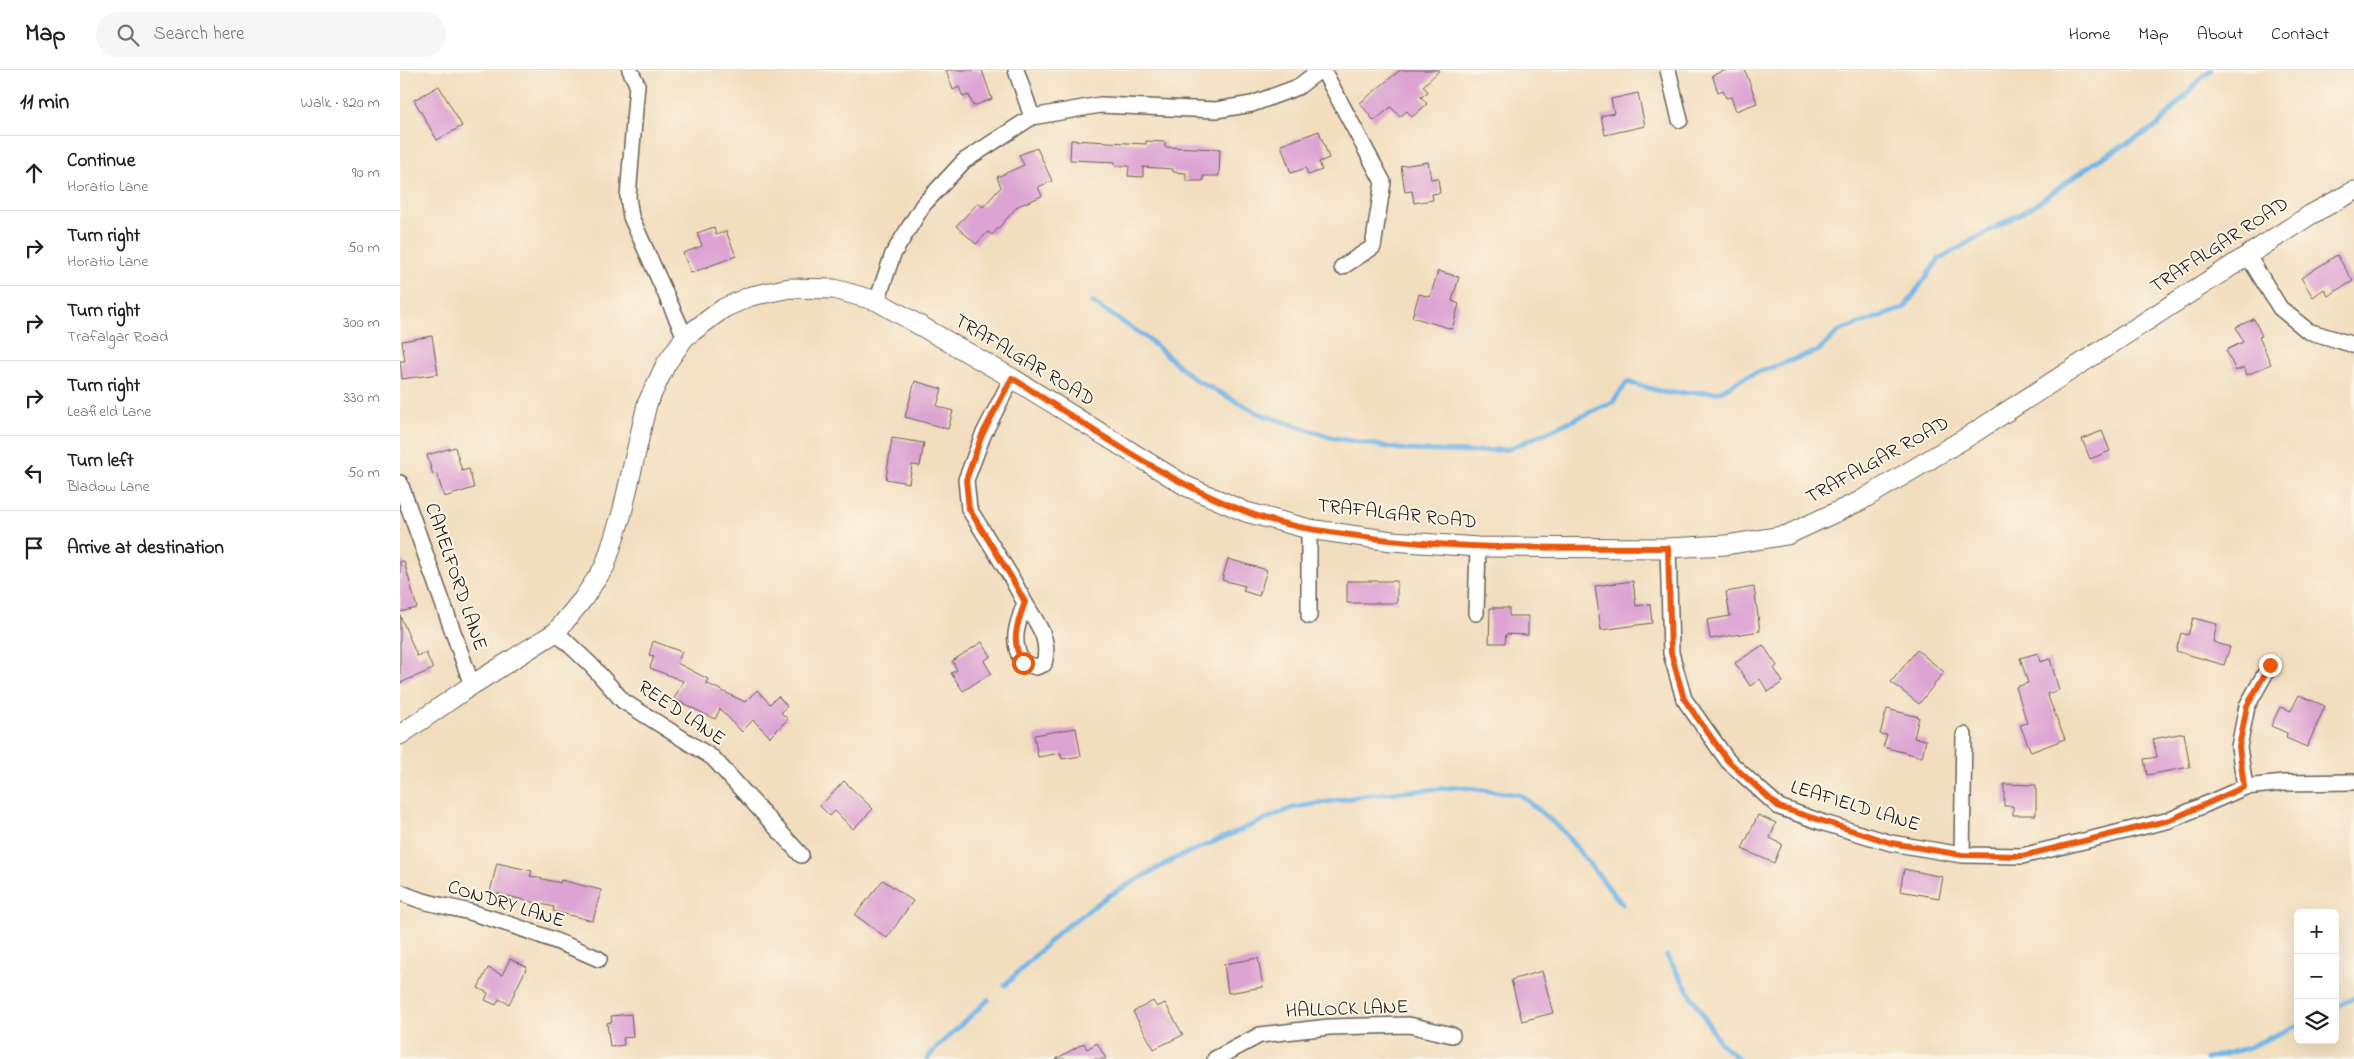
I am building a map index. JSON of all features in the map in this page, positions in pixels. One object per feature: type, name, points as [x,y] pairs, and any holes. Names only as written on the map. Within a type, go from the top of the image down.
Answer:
[{"type":"street","points":[[630,70],[637,84],[628,197],[631,218],[685,337]]},
{"type":"street","points":[[1016,70],[1032,117]]},
{"type":"street","points":[[877,301],[893,254],[923,205],[964,161],[1032,117],[1100,105],[1216,110],[1252,104],[1298,87],[1322,70],[1383,182],[1373,247],[1342,267]]},
{"type":"street","points":[[1668,70],[1680,120]]},
{"type":"street","name":"TRAFALGAR ROAD","points":[[400,735],[472,685],[556,632],[583,600],[605,566],[622,513],[647,404],[666,364],[685,337],[724,308],[751,296],[790,288],[834,289],[877,301],[1012,378],[1186,486],[1246,512],[1309,529],[1392,541],[1478,546],[1668,548],[1726,545],[1787,535],[1860,501],[1969,436],[2310,215],[2354,192]]},
{"type":"street","points":[[2248,256],[2280,308],[2308,331],[2354,345]]},
{"type":"street","points":[[1012,378],[982,435],[966,480],[969,509],[1025,602]]},
{"type":"street","name":"CAMELFORD LANE","points":[[400,483],[472,685]]},
{"type":"street","points":[[1309,529],[1309,616]]},
{"type":"street","points":[[1476,614],[1478,546]]},
{"type":"street","name":"LEAFIELD LANE","points":[[1668,548],[1671,653],[1684,699],[1728,761],[1779,807],[1891,843],[1962,855],[2022,856],[2170,820],[2244,787],[2284,783],[2354,782]]},
{"type":"street","name":"REED LANE","points":[[556,632],[591,664],[623,701],[713,758],[802,855]]},
{"type":"street","points":[[2244,787],[2239,747],[2247,706],[2270,665]]},
{"type":"street","points":[[1962,855],[1964,736]]},
{"type":"street","name":"CONDRY LANE","points":[[400,892],[411,897],[469,912],[555,939],[599,959]]},
{"type":"street","name":"HALLOCK LANE","points":[[1215,1059],[1260,1035],[1329,1027],[1409,1025],[1452,1035]]},
{"type":"building","points":[[946,70],[982,70],[992,99],[973,106],[969,95],[963,97],[959,87],[953,90]]},
{"type":"building","points":[[1400,70],[1440,70],[1423,86],[1428,92],[1421,97],[1427,104],[1412,117],[1407,111],[1400,117],[1391,107],[1374,121],[1360,103]]},
{"type":"building","points":[[1727,70],[1745,70],[1757,103],[1736,111],[1731,97],[1726,98],[1723,90],[1718,92],[1712,75]]},
{"type":"building","points":[[439,86],[462,126],[437,140],[414,100]]},
{"type":"building","points":[[1638,93],[1645,126],[1605,135],[1601,116],[1614,113],[1611,99]]},
{"type":"building","points":[[1319,131],[1329,158],[1319,162],[1322,170],[1308,175],[1306,168],[1291,173],[1281,145]]},
{"type":"building","points":[[1071,140],[1146,144],[1146,141],[1165,142],[1165,147],[1220,149],[1219,176],[1203,176],[1203,181],[1186,181],[1186,173],[1173,172],[1173,169],[1143,167],[1143,177],[1128,176],[1129,166],[1115,166],[1115,162],[1070,160]]},
{"type":"building","points":[[1037,148],[1052,181],[1038,187],[1042,196],[1018,206],[992,235],[988,232],[976,244],[956,226],[978,203],[983,207],[1001,187],[997,177],[1024,165],[1019,155]]},
{"type":"building","points":[[1428,162],[1431,179],[1438,178],[1440,193],[1432,194],[1433,200],[1414,203],[1412,191],[1405,192],[1401,166]]},
{"type":"building","points":[[714,227],[716,235],[726,231],[736,256],[691,273],[683,253],[702,246],[697,233]]},
{"type":"building","points":[[2337,255],[2353,281],[2328,296],[2324,289],[2313,297],[2301,278]]},
{"type":"building","points":[[1438,271],[1459,277],[1452,301],[1459,304],[1452,329],[1412,317],[1419,294],[1430,297]]},
{"type":"building","points":[[2254,319],[2262,336],[2259,337],[2271,364],[2247,375],[2244,367],[2236,371],[2226,350],[2243,342],[2236,327]]},
{"type":"building","points":[[432,336],[438,374],[402,379],[400,361],[405,361],[402,341]]},
{"type":"building","points":[[915,381],[942,389],[937,406],[953,411],[948,429],[905,417]]},
{"type":"building","points":[[2102,431],[2110,451],[2090,459],[2082,439]]},
{"type":"building","points":[[892,438],[924,443],[920,466],[912,465],[909,483],[886,479]]},
{"type":"building","points":[[455,447],[462,471],[469,469],[474,488],[444,497],[437,474],[433,475],[427,455]]},
{"type":"building","points":[[1228,559],[1267,570],[1259,596],[1243,591],[1245,586],[1222,580]]},
{"type":"building","points":[[400,561],[404,561],[417,608],[400,612]]},
{"type":"building","points":[[1347,581],[1397,581],[1397,603],[1347,603]]},
{"type":"building","points":[[1633,581],[1636,606],[1650,604],[1652,623],[1601,630],[1595,586]]},
{"type":"building","points":[[1754,587],[1760,631],[1710,639],[1707,620],[1730,616],[1726,592]]},
{"type":"building","points":[[1490,608],[1509,608],[1509,616],[1528,616],[1528,635],[1506,634],[1505,643],[1489,643]]},
{"type":"building","points":[[400,615],[417,656],[426,653],[433,669],[400,683]]},
{"type":"building","points":[[2193,618],[2217,624],[2213,642],[2230,647],[2224,665],[2176,651],[2181,633],[2188,635]]},
{"type":"building","points":[[653,641],[682,652],[677,663],[708,679],[706,683],[745,702],[757,690],[770,704],[778,696],[787,706],[781,713],[788,719],[770,737],[753,720],[742,732],[720,709],[715,719],[674,699],[683,681],[650,668],[654,656],[649,655]]},
{"type":"building","points":[[982,642],[991,656],[984,661],[991,673],[963,691],[951,673],[957,670],[952,661]]},
{"type":"building","points":[[1763,645],[1777,666],[1774,668],[1783,682],[1768,692],[1760,679],[1750,686],[1735,663]]},
{"type":"building","points":[[1917,650],[1944,672],[1919,704],[1891,682]]},
{"type":"building","points":[[2038,653],[2040,662],[2050,659],[2059,690],[2047,694],[2065,739],[2031,752],[2020,725],[2027,723],[2016,687],[2028,683],[2020,658]]},
{"type":"building","points":[[2299,695],[2325,706],[2307,747],[2286,738],[2287,733],[2271,726],[2280,707],[2291,711]]},
{"type":"building","points":[[1887,709],[1919,717],[1914,738],[1926,740],[1922,757],[1883,747],[1887,735],[1880,734]]},
{"type":"building","points":[[1076,728],[1081,756],[1062,759],[1061,753],[1038,757],[1034,735]]},
{"type":"building","points":[[2184,733],[2190,767],[2147,775],[2144,759],[2157,757],[2153,739]]},
{"type":"building","points":[[844,781],[873,809],[853,829],[835,811],[830,816],[820,806]]},
{"type":"building","points":[[2004,784],[2036,785],[2036,815],[2013,815],[2013,806],[2004,806]]},
{"type":"building","points":[[1758,815],[1776,823],[1770,838],[1782,844],[1774,863],[1742,849]]},
{"type":"building","points":[[497,863],[532,871],[530,876],[560,883],[561,880],[601,890],[593,921],[553,911],[554,907],[490,892]]},
{"type":"building","points":[[1904,869],[1943,877],[1939,898],[1900,891]]},
{"type":"building","points":[[883,880],[913,901],[887,938],[855,915]]},
{"type":"building","points":[[1258,958],[1263,987],[1228,993],[1224,964]]},
{"type":"building","points":[[510,959],[527,967],[509,1004],[499,999],[496,1005],[485,1000],[488,993],[478,988],[488,968],[502,975]]},
{"type":"building","points":[[1542,971],[1553,1013],[1522,1021],[1511,980]]},
{"type":"building","points":[[1153,1001],[1157,1007],[1165,1003],[1183,1035],[1154,1049],[1133,1012]]},
{"type":"building","points":[[631,1014],[633,1037],[623,1038],[624,1045],[610,1047],[607,1023],[612,1022],[611,1016]]},
{"type":"building","points":[[1084,1043],[1087,1049],[1097,1043],[1106,1059],[1056,1059]]},
{"type":"waterway","points":[[1092,302],[1147,338],[1194,379],[1260,414],[1334,438],[1406,450],[1471,452],[1509,449],[1613,402],[1627,382],[1667,393],[1719,392],[1747,376],[1818,351],[1839,331],[1904,308],[1939,259],[2032,207],[2095,162],[2157,126],[2203,76],[2211,70]]},
{"type":"waterway","points":[[1005,985],[1059,932],[1108,896],[1176,858],[1292,808],[1369,795],[1460,787],[1521,795],[1562,830],[1622,904]]},
{"type":"waterway","points":[[1667,956],[1720,1043],[1739,1059]]},
{"type":"waterway","points":[[2339,1005],[2354,998]]},
{"type":"waterway","points":[[927,1059],[936,1048],[988,1000]]},
{"type":"waterway","points":[[2206,1059],[2247,1048],[2294,1027]]},
{"type":"route","points":[[1023,663],[1016,652],[1015,630],[1025,602],[969,509],[966,480],[982,435],[1012,378],[1186,486],[1246,512],[1309,529],[1392,541],[1478,546],[1668,548],[1671,653],[1684,699],[1728,761],[1779,807],[1891,843],[1962,855],[2022,856],[2170,820],[2244,787],[2239,747],[2247,706],[2270,665]]}]
